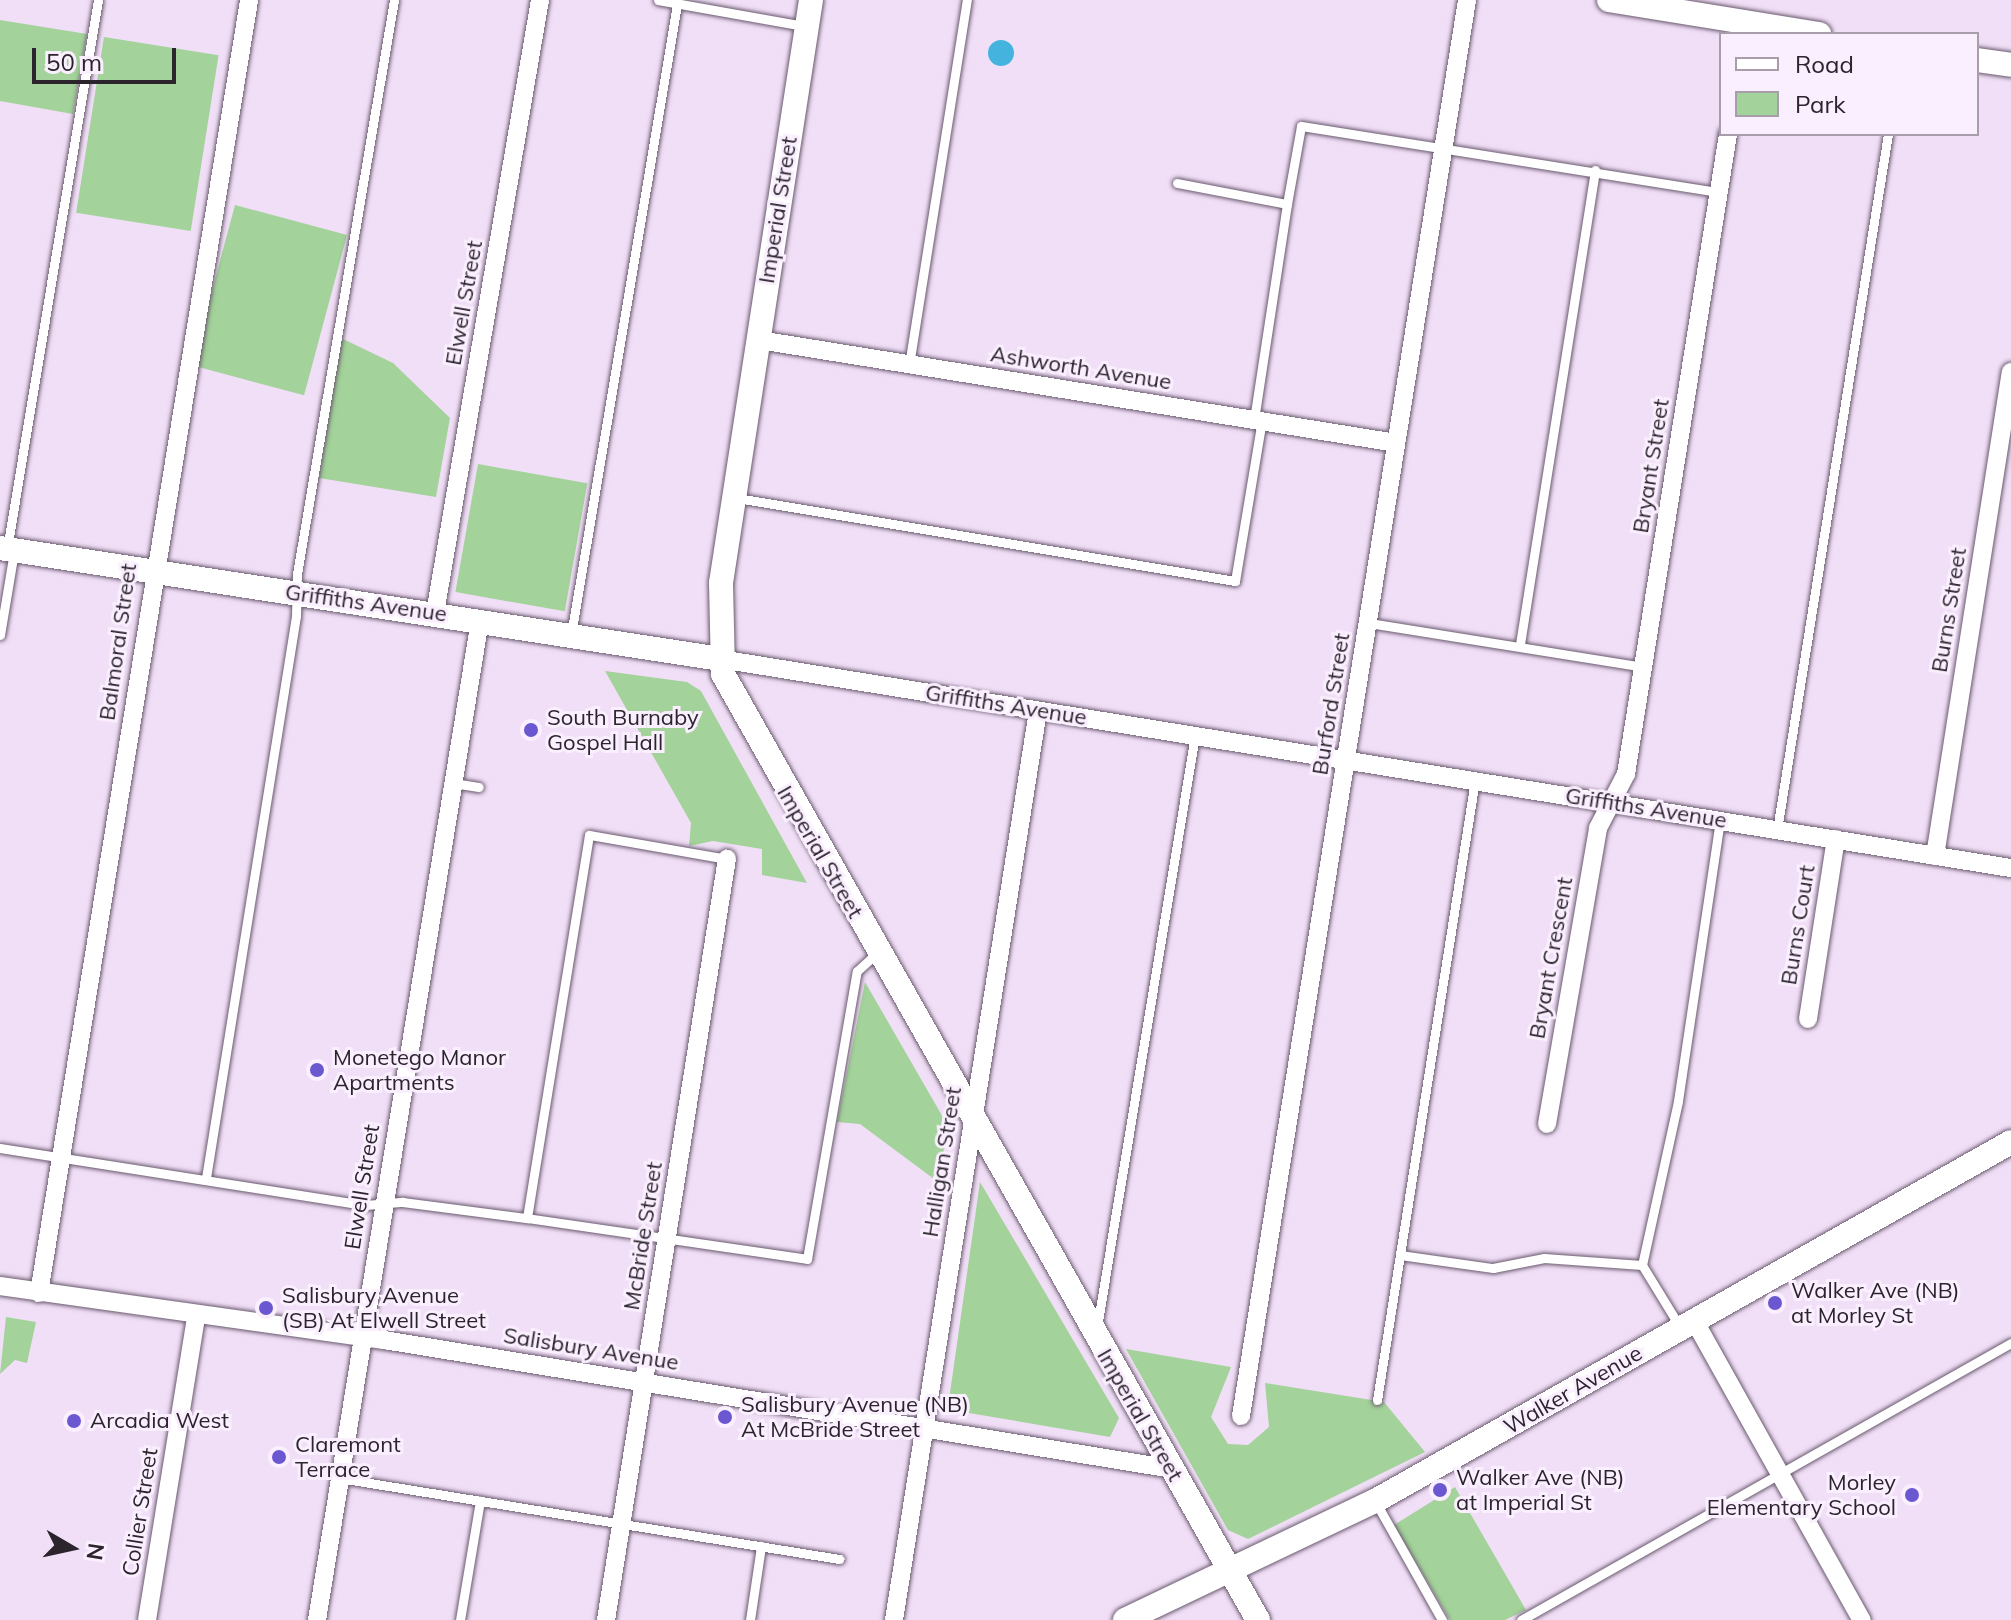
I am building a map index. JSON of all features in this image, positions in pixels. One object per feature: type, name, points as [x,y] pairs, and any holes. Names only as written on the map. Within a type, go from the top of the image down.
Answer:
[{"type":"street","name":"Balmoral Street","points":[[39,1293],[153,573],[249,0]]},
{"type":"street","name":"Elwell Street","points":[[435,613],[540,0]]},
{"type":"street","name":"Imperial Street","points":[[811,0],[734,498],[720,659],[745,719],[1258,1620]]},
{"type":"street","name":"Burford Street","points":[[1241,1416],[1467,0]]},
{"type":"street","points":[[1609,0],[1744,28],[1794,32]]},
{"type":"street","points":[[1979,60],[2011,65]]},
{"type":"street","name":"Bryant Street","points":[[1610,802],[1626,774],[1728,136]]},
{"type":"street","name":"Ashworth Avenue","points":[[759,340],[1396,443]]},
{"type":"street","name":"Burns Street","points":[[1935,856],[2011,372]]},
{"type":"street","name":"Griffiths Avenue","points":[[7,549],[480,620],[2011,868]]},
{"type":"street","name":"Elwell Street","points":[[317,1620],[480,620]]},
{"type":"street","name":"Halligan Street","points":[[894,1620],[1038,711]]},
{"type":"street","name":"Bryant Crescent","points":[[1547,1124],[1598,828],[1610,802]]},
{"type":"street","name":"Burns Court","points":[[1808,1019],[1836,839]]},
{"type":"street","name":"McBride Street","points":[[606,1620],[727,859]]},
{"type":"street","name":"Walker Avenue","points":[[1125,1620],[1375,1501],[2011,1142]]},
{"type":"street","name":"Salisbury Avenue","points":[[0,1286],[361,1342],[645,1381],[1173,1469]]},
{"type":"street","name":"Collier Street","points":[[147,1620],[196,1317]]},
{"type":"street","points":[[1687,1324],[1777,1474],[1856,1618]]},
{"type":"lane","points":[[0,635],[7,549],[98,0]]},
{"type":"lane","points":[[206,1178],[394,0]]},
{"type":"lane","points":[[658,0],[806,26]]},
{"type":"lane","points":[[909,365],[967,0]]},
{"type":"lane","points":[[571,635],[677,4]]},
{"type":"lane","points":[[734,498],[1235,581],[1287,204],[1301,126],[1719,192]]},
{"type":"lane","points":[[1777,830],[1888,136]]},
{"type":"lane","points":[[1520,644],[1595,170]]},
{"type":"lane","points":[[1177,183],[1287,204]]},
{"type":"lane","points":[[1369,623],[1520,644],[1644,667]]},
{"type":"lane","points":[[1095,1338],[1195,735]]},
{"type":"lane","points":[[1377,1400],[1475,780]]},
{"type":"lane","points":[[453,783],[479,787]]},
{"type":"lane","points":[[1642,1265],[1678,1101],[1720,821]]},
{"type":"lane","points":[[527,1218],[589,835],[727,859]]},
{"type":"lane","points":[[0,1148],[383,1203],[527,1218],[807,1259],[857,971],[877,953]]},
{"type":"lane","points":[[1400,1255],[1493,1268],[1544,1258],[1642,1265],[1687,1324]]},
{"type":"lane","points":[[1521,1620],[2011,1343]]},
{"type":"lane","points":[[339,1478],[839,1559]]},
{"type":"lane","points":[[460,1620],[480,1501]]},
{"type":"lane","points":[[1375,1501],[1442,1620]]},
{"type":"lane","points":[[750,1620],[761,1546]]},
{"type":"green space","points":[[0,20],[87,34],[73,114],[0,101]]},
{"type":"green space","points":[[104,37],[219,55],[191,231],[76,213]]},
{"type":"green space","points":[[235,205],[347,235],[304,395],[192,365]]},
{"type":"green space","points":[[341,338],[393,363],[450,418],[436,497],[319,478]]},
{"type":"green space","points":[[478,464],[587,483],[565,611],[455,592]]},
{"type":"green space","points":[[605,671],[687,682],[701,691],[807,883],[762,875],[762,849],[713,841],[689,846],[691,823]]},
{"type":"green space","points":[[865,982],[948,1126],[938,1182],[860,1124],[837,1122]]},
{"type":"green space","points":[[980,1182],[1119,1418],[1110,1437],[957,1411],[949,1400]]},
{"type":"green space","points":[[6,1317],[36,1322],[27,1363],[15,1360],[0,1374]]},
{"type":"green space","points":[[1126,1349],[1231,1367],[1211,1417],[1228,1444],[1248,1445],[1269,1427],[1265,1383],[1384,1402],[1425,1452],[1248,1539],[1228,1530]]},
{"type":"green space","points":[[1455,1487],[1526,1610],[1505,1620],[1450,1620],[1394,1525]]},
{"type":"water","points":[[1001,40],[1010,44],[1014,53],[1010,62],[1001,66],[992,62],[988,53],[992,44]]},
{"type":"place","name":"South Burnaby Gospel Hall","points":[[531,730]]},
{"type":"place","name":"Monetego Manor Apartments","points":[[317,1070]]},
{"type":"place","name":"Walker Ave (NB) at Morley St","points":[[1775,1303]]},
{"type":"place","name":"Salisbury Avenue (SB) At Elwell Street","points":[[266,1308]]},
{"type":"place","name":"Salisbury Avenue (NB) At McBride Street","points":[[725,1417]]},
{"type":"place","name":"Arcadia West","points":[[74,1421]]},
{"type":"place","name":"Claremont Terrace","points":[[279,1457]]},
{"type":"place","name":"Walker Ave (NB) at Imperial St","points":[[1440,1490]]},
{"type":"place","name":"Morley Elementary School","points":[[1912,1495]]}]
